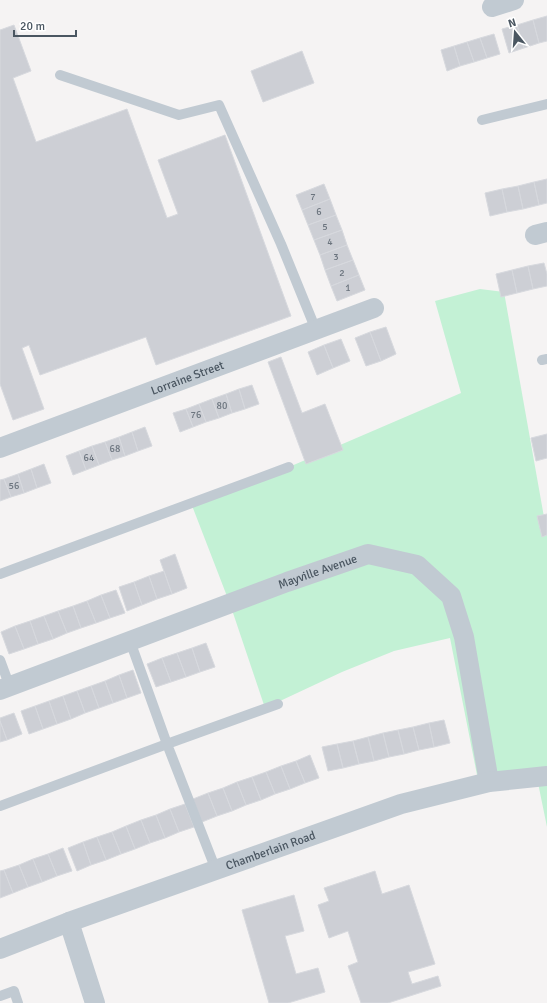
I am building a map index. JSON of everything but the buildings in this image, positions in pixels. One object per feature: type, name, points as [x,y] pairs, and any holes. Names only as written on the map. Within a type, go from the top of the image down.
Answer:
[{"type":"street","points":[[492,6],[514,0]]},
{"type":"street","name":"Lorraine Street","points":[[0,448],[374,308]]},
{"type":"street","name":"Mayville Avenue","points":[[5,688],[287,582],[368,554],[417,565],[451,596],[464,637],[489,782]]},
{"type":"street","name":"Chamberlain Road","points":[[0,949],[69,922],[401,804],[489,782],[547,776]]},
{"type":"street","points":[[69,922],[95,1003]]},
{"type":"lane","points":[[60,75],[179,115],[219,105],[281,244],[316,330]]},
{"type":"lane","points":[[482,120],[547,104]]},
{"type":"lane","points":[[0,574],[289,467]]},
{"type":"lane","points":[[130,641],[167,744],[216,870]]},
{"type":"lane","points":[[0,660],[5,688]]},
{"type":"lane","points":[[0,806],[278,704]]},
{"type":"lane","points":[[0,996],[14,991],[18,1003]]},
{"type":"green space","points":[[480,289],[504,292],[547,534],[547,827],[537,778],[479,785],[450,638],[394,651],[342,672],[265,708],[230,604],[191,503],[289,467],[461,393],[435,301]]}]
